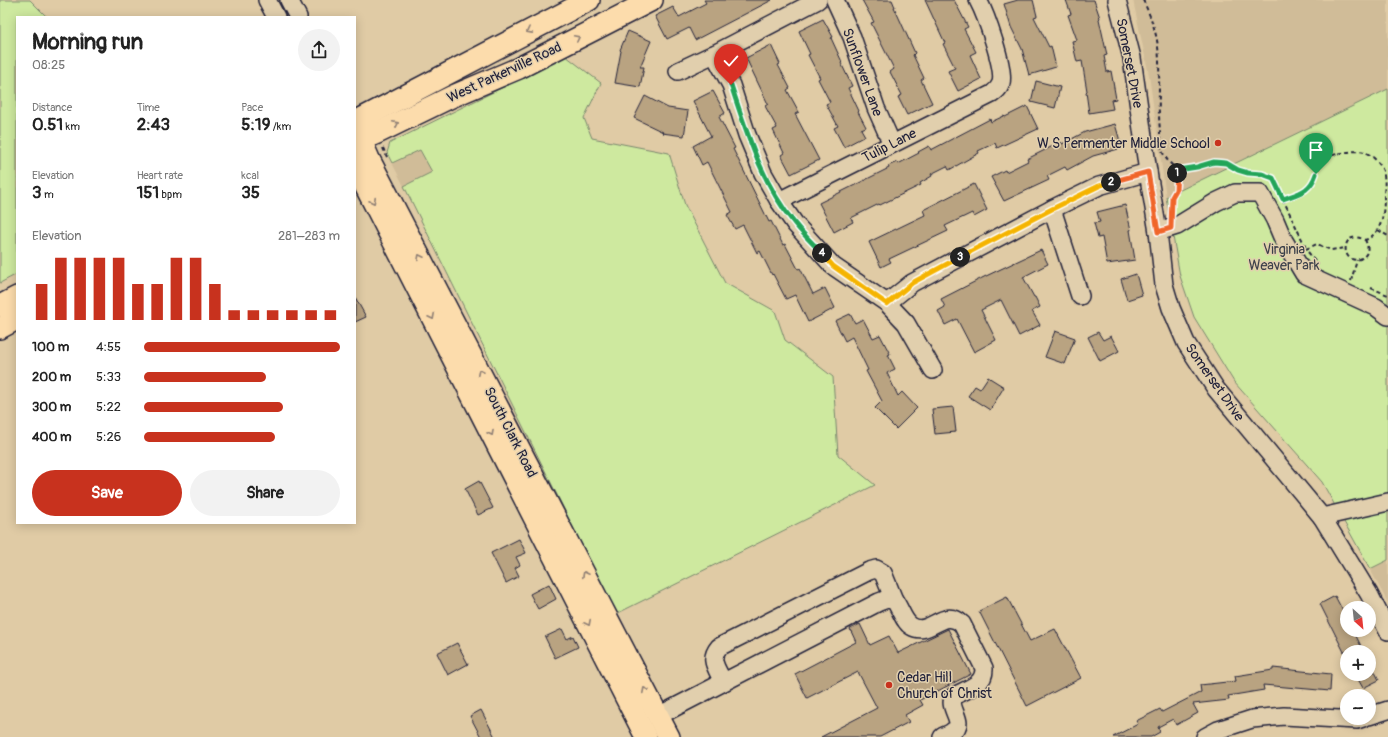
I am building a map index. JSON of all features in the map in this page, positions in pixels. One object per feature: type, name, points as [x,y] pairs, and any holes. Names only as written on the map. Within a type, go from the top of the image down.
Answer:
[{"type":"main road","name":"West Parkerville Road","points":[[357,133],[589,0]]},
{"type":"main road","name":"West Parkerville Road","points":[[357,133],[451,97],[518,68],[652,0]]},
{"type":"main road","name":"South Clark Road","points":[[357,133],[648,726]]},
{"type":"main road","name":"South Clark Road","points":[[356,168],[648,726],[669,737]]},
{"type":"main road","points":[[0,306],[16,298]]},
{"type":"main road","points":[[0,328],[16,320]]},
{"type":"street","points":[[267,0],[275,16]]},
{"type":"street","points":[[289,0],[297,16]]},
{"type":"street","points":[[678,71],[818,0]]},
{"type":"street","name":"Sunflower Lane","points":[[835,0],[852,37],[876,108],[892,144]]},
{"type":"street","name":"Tulip Lane","points":[[779,201],[992,94],[999,89],[1002,81],[1001,70],[993,40],[978,0]]},
{"type":"street","name":"Somerset Drive","points":[[1117,0],[1132,58],[1148,172],[1164,230],[1164,285],[1170,308],[1186,343],[1216,389],[1322,517],[1369,594],[1388,631]]},
{"type":"street","points":[[714,54],[731,85],[763,173],[779,201],[795,224],[833,266],[887,304],[906,323],[933,370]]},
{"type":"street","points":[[887,304],[912,283],[1052,209],[1099,186],[1148,172]]},
{"type":"street","points":[[1164,230],[1178,226],[1216,202],[1235,193],[1260,193],[1275,220],[1283,239],[1304,274],[1376,307],[1388,316]]},
{"type":"street","points":[[1052,209],[1080,296]]},
{"type":"street","points":[[1322,517],[1388,502]]},
{"type":"street","points":[[723,682],[712,659],[714,653],[719,647],[869,571],[876,569],[883,573],[894,600],[906,622],[911,626],[927,628],[946,618],[958,620],[962,624],[984,668],[984,674],[980,682],[954,696],[951,700],[962,731],[954,730],[942,737]]},
{"type":"street","points":[[648,726],[723,682],[879,602],[887,599],[894,600]]},
{"type":"street","points":[[1376,714],[1388,710]]},
{"type":"street","points":[[1205,737],[1218,730],[1252,719],[1284,716],[1340,719]]},
{"type":"path","points":[[1143,0],[1152,19],[1158,44],[1160,67],[1158,113],[1162,151],[1171,165],[1178,170],[1214,162],[1226,163],[1238,170],[1248,173],[1262,174],[1273,178],[1306,249],[1322,267]]},
{"type":"path","points":[[1283,199],[1306,190],[1313,182],[1322,161],[1326,158],[1342,153],[1363,152],[1377,161],[1383,170],[1384,175],[1384,208],[1378,230],[1371,238],[1365,240]]},
{"type":"path","points":[[1164,230],[1172,197],[1176,190],[1178,170]]},
{"type":"path","points":[[1378,230],[1388,236]]},
{"type":"path","points":[[1359,237],[1365,240],[1368,246],[1364,258],[1357,260],[1351,259],[1346,254],[1345,248],[1347,242],[1352,238],[1359,237]]},
{"type":"path","points":[[1306,249],[1317,244],[1331,250],[1345,248]]},
{"type":"path","points":[[1351,281],[1357,260]]},
{"type":"path","points":[[1345,279],[1355,282]]},
{"type":"path","points":[[1369,287],[1388,295]]},
{"type":"shaded area","name":"W S Permenter Middle School","points":[[1133,0],[1388,0],[1388,113],[1288,138],[1166,197],[1149,75]]},
{"type":"shaded area","points":[[420,150],[432,172],[404,186],[392,163]]},
{"type":"shaded area","points":[[1388,560],[1388,603],[1370,569]]},
{"type":"green space","points":[[0,0],[30,0],[46,16],[16,16],[16,275],[0,283]]},
{"type":"green space","points":[[566,56],[601,83],[584,118],[592,138],[669,153],[685,205],[725,283],[775,311],[785,340],[833,377],[838,455],[875,485],[616,614],[404,186],[432,172],[420,150],[392,163],[387,153],[390,143]]},
{"type":"green space","name":"Virginia Weaver Park","points":[[1388,89],[1388,560],[1370,569],[1322,482],[1234,382],[1194,317],[1180,276],[1166,197]]},
{"type":"building","points":[[704,0],[772,0],[695,40],[689,28],[667,39],[655,16],[673,7],[679,17],[706,3]]},
{"type":"building","points":[[862,0],[892,0],[915,53],[913,55],[924,78],[921,80],[932,103],[907,115],[898,97],[902,95],[890,72],[894,69],[871,23],[874,22]]},
{"type":"building","points":[[925,0],[954,0],[968,27],[964,29],[976,52],[970,55],[981,79],[958,91],[948,71],[955,68],[943,44],[945,43]]},
{"type":"building","points":[[1018,0],[1033,0],[1037,16],[1034,17],[1049,47],[1051,46],[1056,67],[1029,75],[1022,49],[1011,27],[1004,4]]},
{"type":"building","points":[[1066,0],[1094,0],[1100,18],[1107,55],[1104,56],[1107,72],[1111,71],[1116,99],[1111,100],[1113,109],[1089,113],[1082,61],[1077,62],[1072,41],[1077,40],[1068,15],[1071,14]]},
{"type":"building","points":[[823,19],[833,37],[831,38],[852,86],[848,88],[866,127],[861,129],[865,136],[844,147],[834,128],[838,126],[826,104],[830,102],[818,79],[820,78],[808,55],[810,54],[799,31]]},
{"type":"building","points":[[628,31],[651,41],[640,67],[644,67],[640,87],[615,83],[620,50]]},
{"type":"building","points":[[771,45],[780,64],[778,65],[790,88],[787,90],[799,112],[795,114],[819,160],[791,174],[781,155],[784,153],[773,130],[777,128],[765,106],[768,104],[746,58]]},
{"type":"building","points":[[1036,81],[1060,87],[1055,108],[1031,102]]},
{"type":"building","points":[[713,91],[725,113],[719,117],[769,222],[771,221],[783,245],[785,244],[798,269],[800,268],[813,294],[825,288],[835,308],[808,322],[795,295],[786,299],[760,251],[757,253],[743,225],[735,229],[727,215],[732,212],[707,162],[702,165],[693,146],[711,136],[693,101]]},
{"type":"building","points":[[645,96],[668,108],[688,111],[684,136],[662,133],[663,132],[634,118]]},
{"type":"building","points":[[1027,106],[1038,129],[997,148],[995,143],[978,151],[979,153],[949,170],[947,166],[931,174],[932,176],[920,183],[921,185],[851,218],[853,222],[834,232],[819,203],[889,168],[888,166],[897,162],[898,164],[929,146],[931,150],[990,119],[991,122]]},
{"type":"building","points":[[1115,124],[1122,148],[1093,156],[1067,170],[1065,167],[1047,176],[1049,180],[1004,201],[991,177],[1005,170],[1006,172],[1028,161],[1027,159],[1061,142],[1062,144],[1085,132]]},
{"type":"building","points":[[974,184],[987,210],[974,217],[972,213],[945,226],[948,231],[889,259],[891,262],[881,267],[869,242],[925,215],[923,210]]},
{"type":"building","points":[[1125,205],[1131,230],[1135,260],[1107,264],[1102,237],[1098,238],[1094,223],[1100,222],[1097,212]]},
{"type":"building","points":[[1041,250],[1048,264],[1023,277],[1040,307],[1032,311],[1040,325],[1019,336],[1001,300],[981,310],[996,340],[974,352],[957,319],[945,325],[938,311],[945,307],[941,299]]},
{"type":"building","points":[[1136,274],[1142,295],[1127,300],[1121,279]]},
{"type":"building","points":[[356,299],[366,317],[356,322]]},
{"type":"building","points":[[850,314],[855,323],[863,319],[873,338],[880,335],[890,354],[888,355],[895,369],[887,373],[898,396],[902,392],[917,408],[896,429],[875,408],[882,401],[866,371],[868,370],[852,337],[845,341],[835,321]]},
{"type":"building","points":[[1055,331],[1075,338],[1065,364],[1045,357]]},
{"type":"building","points":[[1098,332],[1103,340],[1111,336],[1119,351],[1100,361],[1088,337]]},
{"type":"building","points":[[988,377],[1004,387],[990,410],[968,396],[975,386],[980,389]]},
{"type":"building","points":[[953,407],[956,432],[935,434],[932,409]]},
{"type":"building","points":[[479,481],[493,508],[478,515],[465,489]]},
{"type":"building","points":[[519,539],[526,553],[516,557],[520,565],[515,568],[519,576],[506,583],[491,553]]},
{"type":"building","points":[[549,584],[556,599],[538,609],[530,594]]},
{"type":"building","points":[[1335,596],[1340,606],[1340,637],[1356,637],[1360,645],[1340,645],[1320,604]]},
{"type":"building","points":[[1007,597],[1030,641],[1055,629],[1081,678],[1027,706],[979,611]]},
{"type":"building","name":"Cedar Hill Church of Christ","points":[[860,624],[870,645],[889,636],[898,653],[948,629],[971,674],[920,700],[923,705],[905,715],[909,722],[880,737],[821,737],[877,708],[858,672],[807,698],[795,674],[856,642],[850,629]]},
{"type":"building","points":[[562,629],[567,639],[573,636],[578,647],[555,658],[545,637]]},
{"type":"building","points":[[457,643],[468,664],[448,675],[437,653]]},
{"type":"building","points":[[1273,668],[1331,674],[1330,691],[1263,685],[1264,690],[1228,696],[1229,700],[1193,704],[1198,713],[1176,725],[1173,719],[1158,727],[1160,732],[1151,737],[1113,737],[1138,724],[1136,721],[1160,709],[1162,712],[1201,692],[1200,685],[1236,681],[1235,676],[1273,670]]},
{"type":"building","points":[[1376,674],[1379,680],[1363,688],[1359,681],[1376,681]]},
{"type":"building","points":[[481,710],[495,737],[481,737],[470,716]]},
{"type":"place","name":"W S Permenter Middle School","points":[[1218,143]]},
{"type":"place","name":"Cedar Hill Church of Christ","points":[[889,685]]},
{"type":"route","points":[[731,85],[763,173],[779,201],[795,224],[833,266],[887,304],[912,283],[1052,209],[1099,186],[1148,172],[1158,232],[1171,228],[1172,197],[1176,190],[1178,170],[1214,162],[1226,163],[1238,170],[1248,173],[1262,174],[1273,178],[1283,199],[1306,190],[1313,182],[1316,174]]}]
